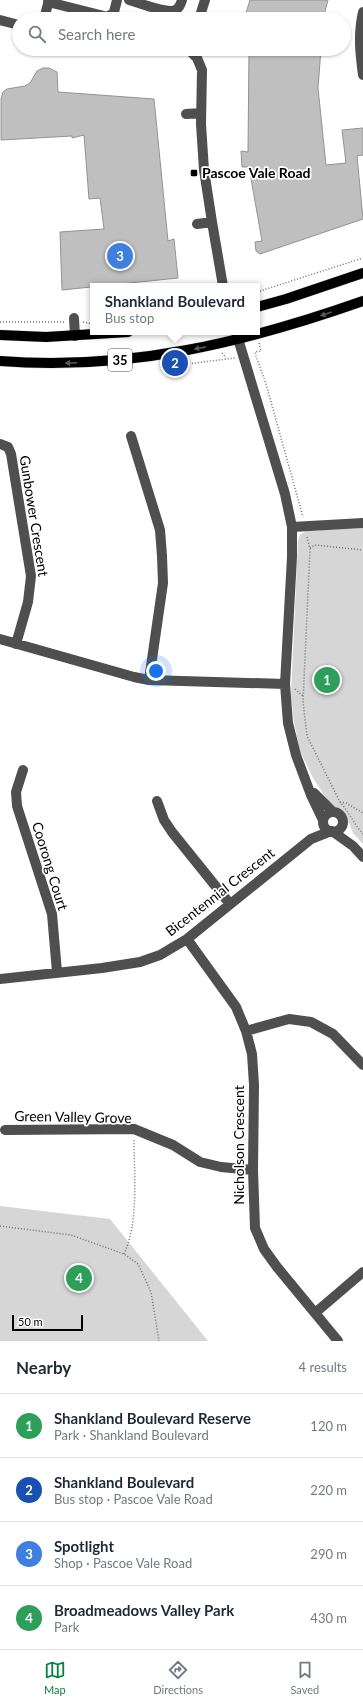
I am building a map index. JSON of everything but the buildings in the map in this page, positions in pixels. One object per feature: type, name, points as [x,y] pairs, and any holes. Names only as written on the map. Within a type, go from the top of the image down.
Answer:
[{"type":"main road","points":[[260,306],[363,273]]},
{"type":"main road","name":"35","points":[[0,361],[56,363],[107,361],[174,353],[237,336],[257,336],[363,301]]},
{"type":"main road","name":"35","points":[[0,335],[90,335]]},
{"type":"street","points":[[114,12],[117,0]]},
{"type":"street","points":[[129,0],[166,11],[173,11],[178,8],[182,0]]},
{"type":"street","points":[[201,12],[205,0]]},
{"type":"street","points":[[46,12],[49,1],[90,12]]},
{"type":"street","points":[[363,12],[360,25],[359,45],[363,75]]},
{"type":"street","points":[[0,20],[12,23]]},
{"type":"street","points":[[194,56],[197,58],[202,70],[201,113],[204,170],[222,283]]},
{"type":"street","points":[[186,114],[201,113]]},
{"type":"street","points":[[197,224],[212,222]]},
{"type":"street","points":[[74,320],[75,336]]},
{"type":"street","points":[[237,336],[285,494],[292,527],[292,557],[285,684],[288,723],[296,755],[325,828],[353,846],[363,857]]},
{"type":"street","points":[[131,436],[160,530],[162,556],[163,583],[149,680]]},
{"type":"street","name":"Gunbower Crescent","points":[[0,444],[8,447],[11,454],[31,576],[28,602],[16,644]]},
{"type":"street","points":[[292,527],[363,523]]},
{"type":"street","points":[[0,639],[134,678],[149,680],[285,684]]},
{"type":"street","name":"Coorong Court","points":[[22,770],[16,792],[17,806],[52,914],[57,972]]},
{"type":"street","points":[[307,785],[333,812],[341,816],[342,823],[353,846]]},
{"type":"street","points":[[157,801],[164,820],[172,832],[230,904]]},
{"type":"street","points":[[323,821],[327,813],[333,812]]},
{"type":"street","name":"Bicentennial Crescent","points":[[311,839],[323,821]]},
{"type":"street","points":[[331,831],[340,828],[342,823]]},
{"type":"street","name":"Bicentennial Crescent","points":[[0,979],[102,968],[140,962],[160,954],[187,939],[311,839],[331,831]]},
{"type":"street","name":"Nicholson Crescent","points":[[187,939],[236,1007],[246,1031],[252,1054],[254,1086],[254,1228],[259,1240],[277,1267],[338,1341]]},
{"type":"street","points":[[246,1031],[289,1019],[310,1022],[333,1034],[363,1065]]},
{"type":"street","name":"Green Valley Grove","points":[[5,1130],[134,1129],[172,1145],[200,1162],[221,1167],[253,1170]]},
{"type":"street","points":[[315,1313],[363,1272]]},
{"type":"path","points":[[260,291],[363,258]]},
{"type":"path","points":[[0,322],[74,320],[90,323]]},
{"type":"path","points":[[175,362],[179,362],[179,364],[226,358],[229,359],[261,351],[257,336]]},
{"type":"path","points":[[255,352],[266,384],[295,484],[306,526],[310,549],[303,702],[307,736],[340,802],[348,810],[355,826],[363,834]]},
{"type":"path","points":[[310,549],[314,545],[363,550]]},
{"type":"path","points":[[340,802],[346,803],[363,813]]},
{"type":"path","points":[[124,1254],[130,1241],[133,1224],[134,1129]]},
{"type":"path","points":[[0,1226],[71,1235],[124,1254],[138,1264],[151,1292],[159,1341]]},
{"type":"shaded area","points":[[363,528],[363,844],[353,833],[345,813],[330,804],[313,778],[300,751],[294,722],[291,694],[298,541],[300,535],[306,531]]},
{"type":"shaded area","points":[[0,1206],[110,1219],[208,1341],[0,1341]]},
{"type":"place","name":"Pascoe Vale Road","points":[[194,173]]},
{"type":"place","name":"Spotlight","points":[[120,256]]},
{"type":"place","name":"Shankland Boulevard","points":[[175,363]]},
{"type":"place","name":"Shankland Boulevard Reserve","points":[[327,680]]},
{"type":"place","name":"Broadmeadows Valley Park","points":[[79,1278]]}]
